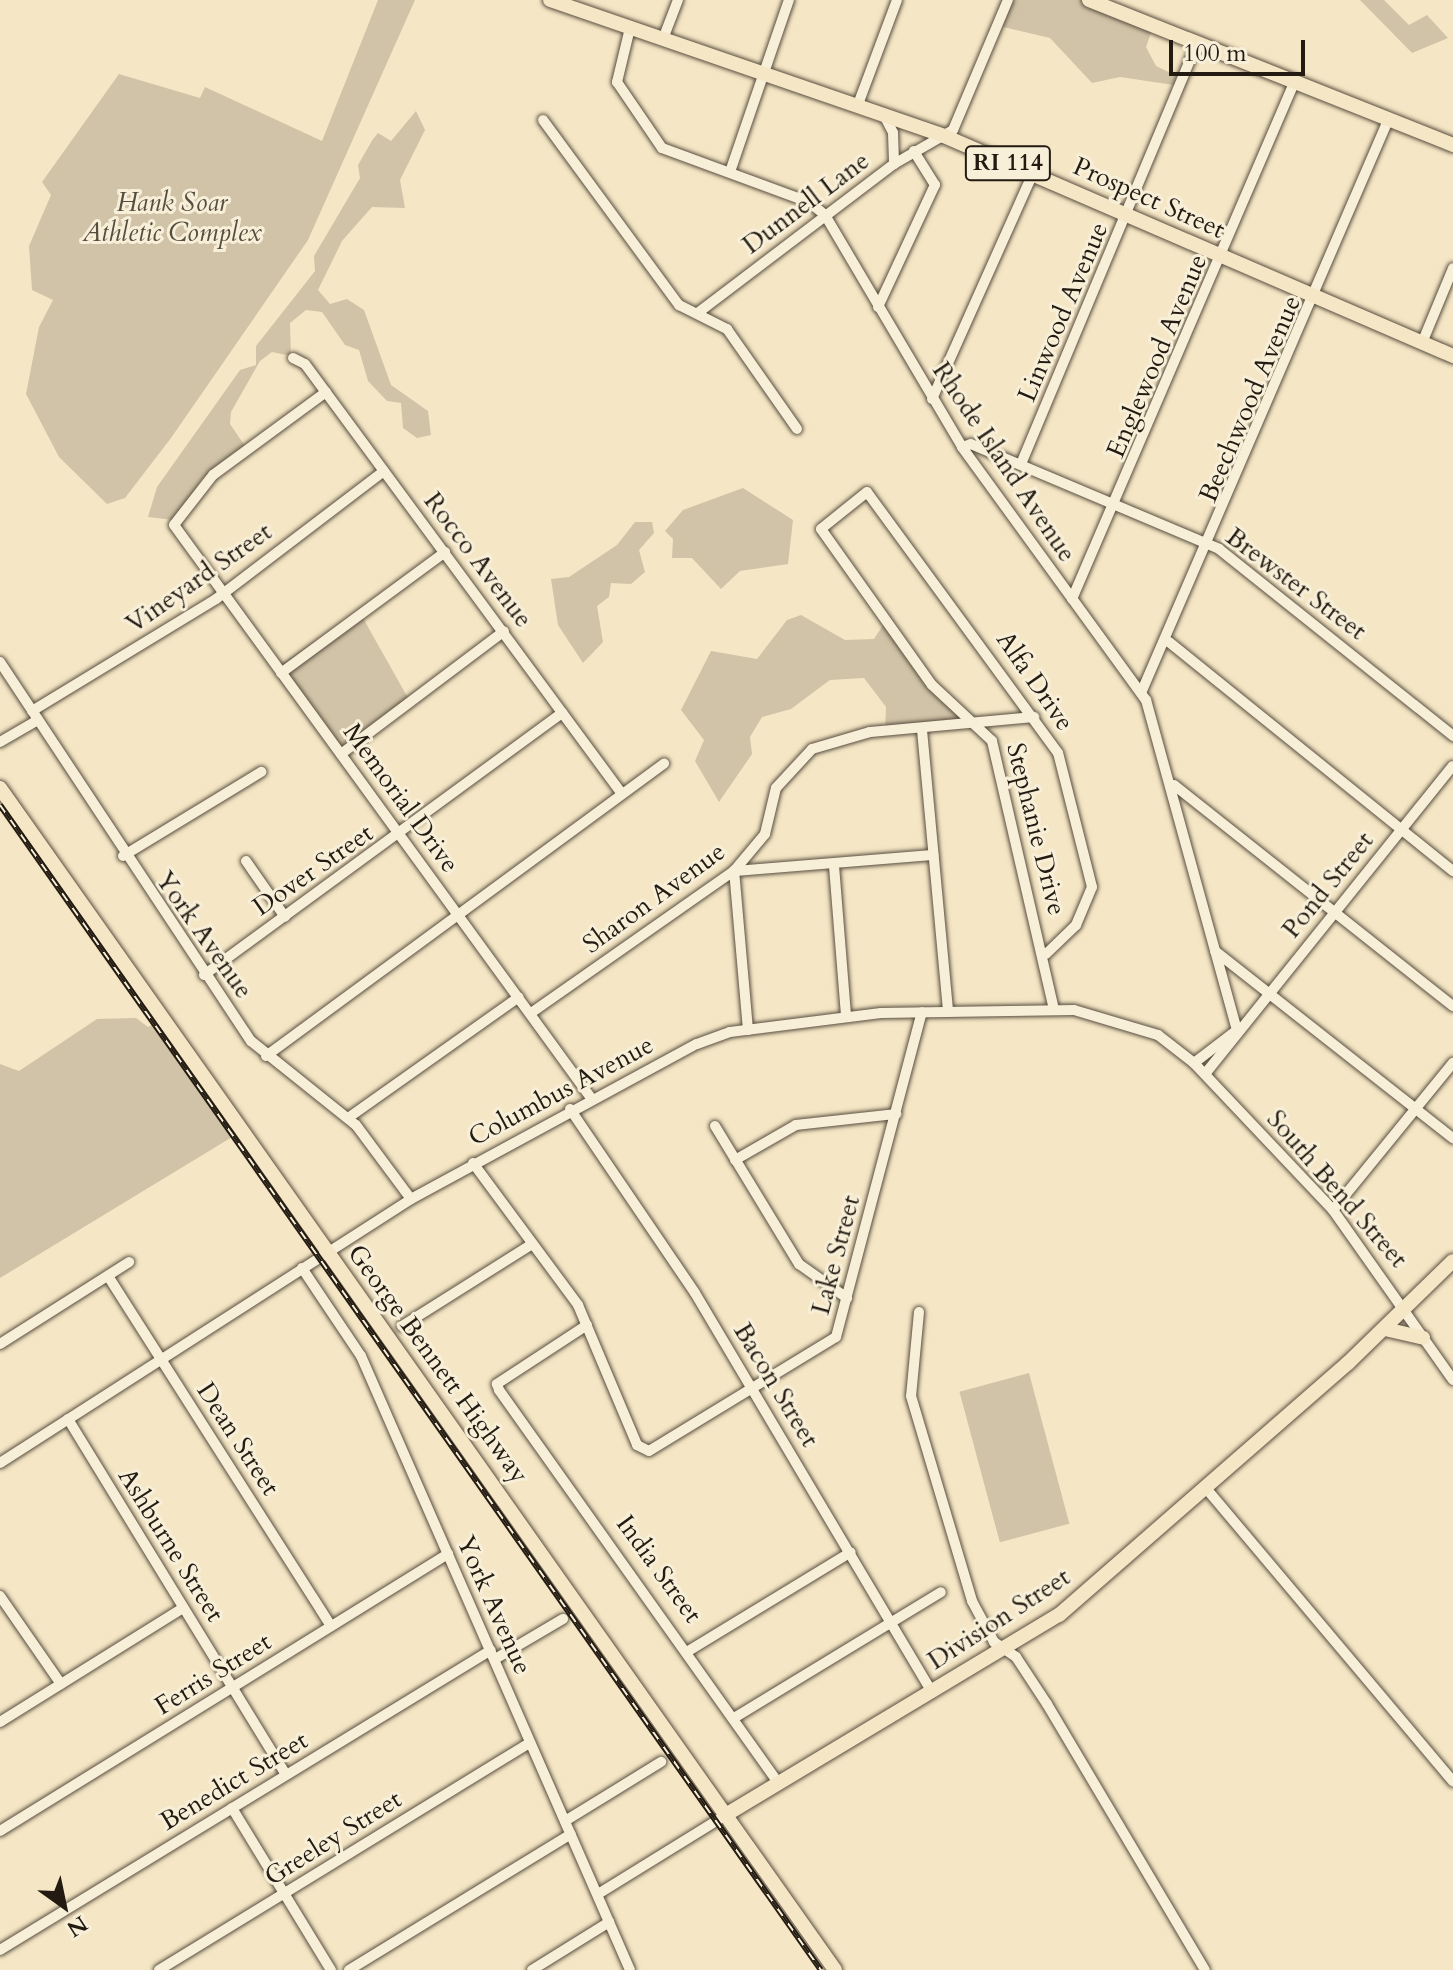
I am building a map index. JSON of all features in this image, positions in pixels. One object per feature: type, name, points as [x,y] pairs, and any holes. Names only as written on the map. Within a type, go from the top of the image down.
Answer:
[{"type":"main road","name":"Prospect Street","points":[[550,0],[569,3],[630,28],[944,136],[1453,356]]},
{"type":"main road","points":[[1089,0],[1453,145]]},
{"type":"main road","name":"George Bennett Highway","points":[[0,788],[835,1970]]},
{"type":"main road","name":"Division Street","points":[[727,1814],[1059,1615],[1385,1329],[1453,1261]]},
{"type":"main road","points":[[1385,1329],[1423,1338]]},
{"type":"street","points":[[663,39],[678,0]]},
{"type":"street","points":[[730,172],[789,0]]},
{"type":"street","points":[[857,107],[897,0]]},
{"type":"street","points":[[944,136],[953,130],[1008,0]]},
{"type":"street","name":"Rhode Island Avenue","points":[[630,28],[615,75],[620,89],[667,152],[809,202],[825,215],[962,447],[1141,693],[1174,785],[1237,1030]]},
{"type":"street","name":"Linwood Avenue","points":[[1021,464],[1128,215],[1197,43]]},
{"type":"street","name":"Englewood Avenue","points":[[1072,599],[1223,257],[1294,83]]},
{"type":"street","points":[[884,115],[893,133],[894,164]]},
{"type":"street","name":"Beechwood Avenue","points":[[1141,693],[1169,642],[1318,297],[1389,118]]},
{"type":"street","points":[[543,120],[679,305],[699,312],[727,329],[797,429]]},
{"type":"street","name":"Dunnell Lane","points":[[699,312],[894,164],[944,136]]},
{"type":"street","points":[[878,307],[935,185],[914,151]]},
{"type":"street","points":[[932,399],[1033,173]]},
{"type":"street","points":[[1422,343],[1453,268]]},
{"type":"street","name":"Rocco Avenue","points":[[293,358],[326,392],[622,794]]},
{"type":"street","name":"Memorial Drive","points":[[326,392],[213,475],[174,525],[591,1098]]},
{"type":"street","name":"Brewster Street","points":[[962,447],[1021,464],[1210,546],[1453,736]]},
{"type":"street","name":"Vineyard Street","points":[[0,742],[223,593],[384,471]]},
{"type":"street","name":"Alfa Drive","points":[[821,529],[874,493],[1058,753],[1092,887],[1076,925],[1046,954]]},
{"type":"street","name":"Stephanie Drive","points":[[821,529],[932,685],[983,727],[996,751],[1046,954],[1054,1009]]},
{"type":"street","points":[[281,673],[445,552]]},
{"type":"street","points":[[341,754],[504,631]]},
{"type":"street","points":[[1169,642],[1453,871]]},
{"type":"street","name":"York Avenue","points":[[0,662],[123,856],[204,975],[266,1056],[348,1118],[411,1199]]},
{"type":"street","name":"Dover Street","points":[[204,975],[562,713]]},
{"type":"street","name":"Sharon Avenue","points":[[531,1013],[734,871],[765,834],[776,788],[812,749],[870,732],[983,727],[1034,717]]},
{"type":"street","points":[[922,730],[948,1012]]},
{"type":"street","points":[[266,1056],[664,764]]},
{"type":"street","name":"Pond Street","points":[[1205,1074],[1237,1030],[1453,766]]},
{"type":"street","points":[[123,856],[261,772]]},
{"type":"street","points":[[1174,785],[1453,1006]]},
{"type":"street","points":[[748,1030],[734,871],[834,866],[933,855]]},
{"type":"street","points":[[246,861],[285,917]]},
{"type":"street","points":[[834,866],[846,1016]]},
{"type":"street","points":[[1215,951],[1271,990],[1453,1138]]},
{"type":"street","points":[[348,1118],[519,997]]},
{"type":"street","name":"Columbus Avenue","points":[[0,1463],[411,1199],[570,1109],[697,1044],[748,1030],[846,1016],[1054,1009],[1126,1021],[1194,1063],[1205,1074]]},
{"type":"street","name":"Lake Street","points":[[587,1325],[642,1452],[829,1344],[847,1298],[922,1012]]},
{"type":"street","name":"Pond Street","points":[[1194,1063],[1237,1030]]},
{"type":"street","points":[[1333,1210],[1453,1063]]},
{"type":"street","name":"South Bend Street","points":[[1205,1074],[1333,1210],[1407,1309],[1453,1380]]},
{"type":"street","name":"Bacon Street","points":[[570,1109],[752,1390],[932,1692]]},
{"type":"street","points":[[735,1160],[796,1125],[896,1114]]},
{"type":"street","points":[[715,1126],[799,1264],[847,1298]]},
{"type":"street","points":[[473,1163],[587,1325]]},
{"type":"street","points":[[402,1326],[532,1244]]},
{"type":"street","points":[[0,1344],[129,1262]]},
{"type":"street","name":"York Avenue","points":[[302,1268],[361,1356],[630,1970]]},
{"type":"street","name":"Dean Street","points":[[108,1276],[331,1626]]},
{"type":"street","points":[[919,1312],[911,1396],[959,1569],[986,1630],[1047,1704],[1205,1970]]},
{"type":"street","name":"India Street","points":[[587,1325],[497,1384],[690,1650],[779,1784]]},
{"type":"street","name":"Ashburne Street","points":[[68,1419],[286,1775]]},
{"type":"street","points":[[1205,1487],[1453,1782]]},
{"type":"street","points":[[690,1650],[851,1552]]},
{"type":"street","name":"Ferris Street","points":[[0,1831],[448,1554]]},
{"type":"street","points":[[734,1718],[941,1592]]},
{"type":"street","points":[[0,1596],[61,1684]]},
{"type":"street","points":[[0,1722],[183,1608]]},
{"type":"street","name":"Benedict Street","points":[[0,1950],[286,1775],[493,1654],[563,1619]]},
{"type":"street","name":"Greeley Street","points":[[159,1970],[530,1743]]},
{"type":"street","points":[[565,1821],[661,1762]]},
{"type":"street","points":[[232,1808],[331,1970]]},
{"type":"street","name":"Division Street","points":[[598,1894],[727,1814]]},
{"type":"street","points":[[349,1970],[571,1834]]},
{"type":"street","points":[[532,1970],[609,1922]]},
{"type":"green space","name":"Hank Soar Athletic Complex","points":[[378,0],[415,0],[308,240],[171,438],[125,498],[107,504],[59,457],[26,394],[39,327],[53,300],[32,290],[29,246],[51,195],[42,182],[119,74],[200,98],[205,87],[322,141]]},
{"type":"green space","points":[[1004,0],[1092,0],[1154,24],[1146,47],[1156,66],[1177,76],[1174,85],[1120,77],[1092,83],[1050,38],[995,25]]},
{"type":"green space","points":[[1360,0],[1384,0],[1409,25],[1427,15],[1448,38],[1412,53]]},
{"type":"green space","points":[[416,111],[425,130],[400,180],[405,208],[372,207],[342,241],[318,290],[330,304],[347,299],[364,310],[391,385],[428,411],[431,435],[417,438],[403,428],[401,403],[387,401],[368,381],[359,350],[345,345],[322,312],[306,310],[290,323],[291,356],[272,352],[260,361],[231,412],[230,424],[245,446],[202,479],[174,520],[148,517],[157,487],[240,370],[256,365],[256,346],[315,271],[314,256],[360,178],[358,165],[373,139],[378,133],[391,141]]},
{"type":"green space","points":[[743,488],[793,520],[788,564],[740,571],[721,589],[692,558],[672,558],[673,539],[665,531],[683,510]]},
{"type":"green space","points":[[635,522],[652,522],[654,533],[639,550],[645,572],[631,584],[611,583],[609,597],[597,606],[603,642],[583,663],[558,625],[551,579],[569,577],[617,545]]},
{"type":"green space","points":[[359,611],[408,698],[337,751],[277,667]]},
{"type":"green space","points":[[801,615],[845,640],[874,639],[883,625],[962,715],[956,726],[885,732],[886,707],[864,678],[830,680],[791,709],[762,717],[750,737],[752,754],[719,802],[695,761],[704,740],[681,710],[711,651],[757,659],[787,620]]},
{"type":"green space","points":[[136,1018],[148,1027],[163,1020],[242,1131],[0,1278],[0,1064],[19,1071],[97,1019]]},
{"type":"green space","points":[[1029,1373],[1069,1524],[1000,1542],[959,1392]]},
{"type":"railway","points":[[0,805],[821,1970]]}]
